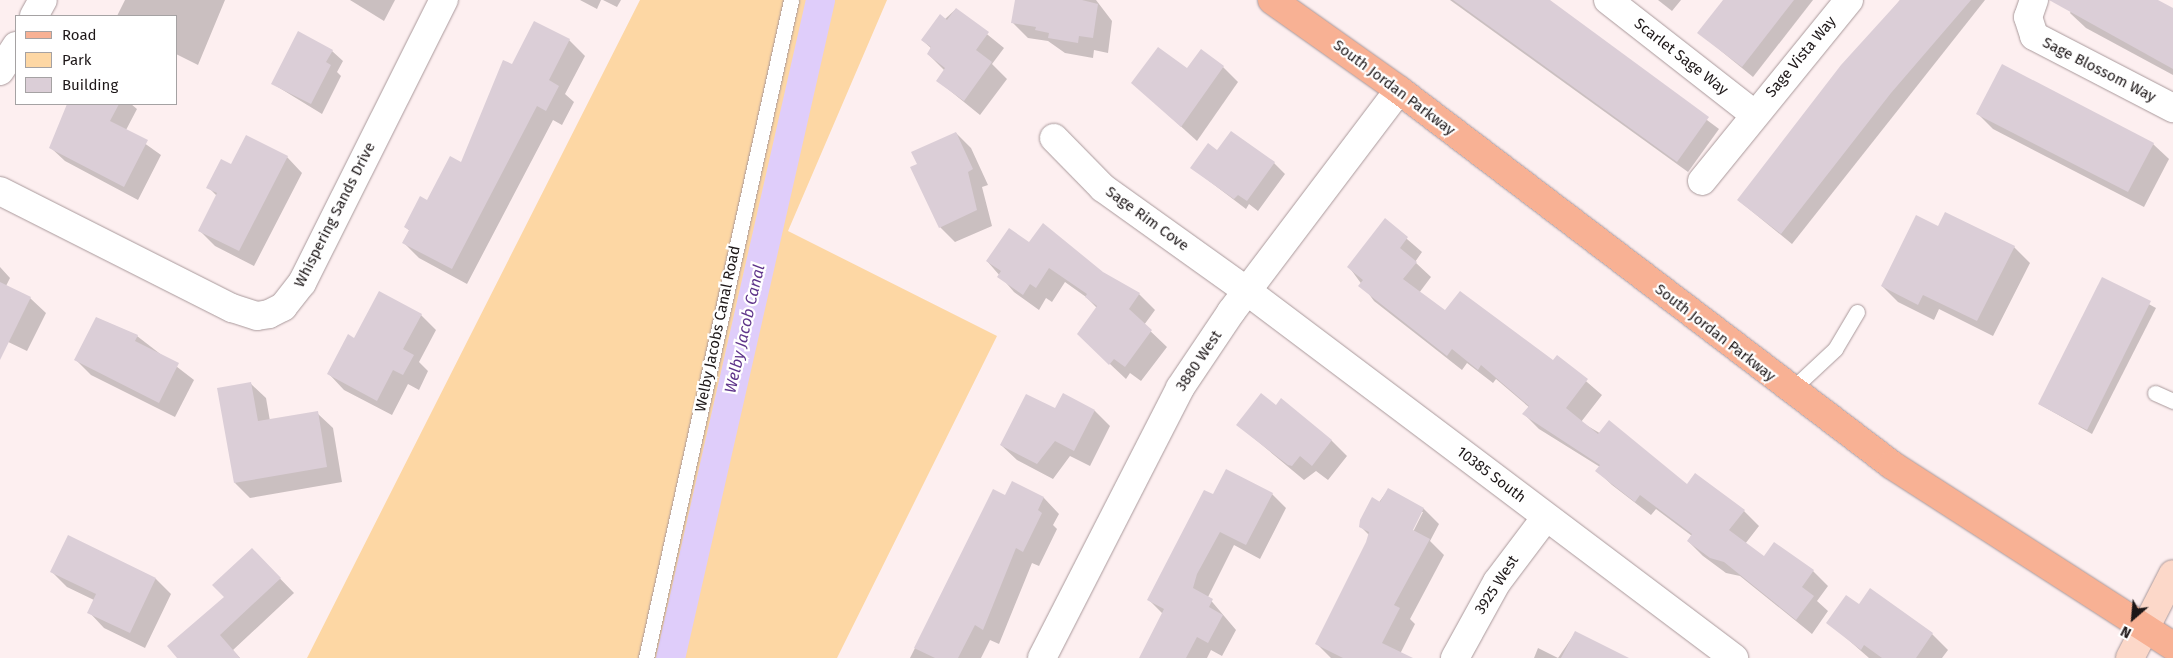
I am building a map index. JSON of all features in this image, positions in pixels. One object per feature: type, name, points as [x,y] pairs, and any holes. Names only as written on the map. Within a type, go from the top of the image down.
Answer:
[{"type":"main road","name":"South Jordan Parkway","points":[[1272,0],[1399,90],[1790,391],[1958,511],[2173,646]]},
{"type":"main road","points":[[2130,658],[2173,574]]},
{"type":"street","points":[[35,15],[43,0]]},
{"type":"street","name":"Whispering Sands Drive","points":[[0,191],[232,308],[257,316],[269,314],[283,308],[302,283],[444,0]]},
{"type":"street","name":"Scarlet Sage Way","points":[[1608,0],[1754,114]]},
{"type":"street","name":"Sage Vista Way","points":[[1702,181],[1754,114],[1849,0]]},
{"type":"street","name":"Sage Blossom Way","points":[[2034,0],[2030,27],[2043,42],[2173,108]]},
{"type":"street","points":[[0,71],[15,48]]},
{"type":"street","name":"3880 West","points":[[1042,658],[1170,406],[1248,291],[1399,90]]},
{"type":"street","name":"Sage Rim Cove","points":[[1054,138],[1103,188],[1248,291]]},
{"type":"street","name":"10385 South","points":[[1248,291],[1734,658]]},
{"type":"street","name":"3925 West","points":[[1455,658],[1497,582],[1546,516]]},
{"type":"lane","name":"Welby Jacobs Canal Road","points":[[646,658],[790,0]]},
{"type":"lane","points":[[1790,391],[1835,349],[1857,312]]},
{"type":"lane","points":[[2155,392],[2173,401]]},
{"type":"green space","points":[[640,0],[887,0],[788,231],[997,336],[837,658],[307,658]]},
{"type":"building","points":[[1015,0],[1082,0],[1098,4],[1093,38],[1079,36],[1078,43],[1048,38],[1049,33],[1035,30],[1036,27],[1011,23]]},
{"type":"building","points":[[1453,0],[1550,0],[1709,117],[1677,162]]},
{"type":"building","points":[[1723,0],[1794,0],[1742,67],[1697,33]]},
{"type":"building","points":[[1900,0],[1971,0],[1891,93],[1781,234],[1737,200],[1841,65]]},
{"type":"building","points":[[2049,0],[2158,0],[2173,8],[2173,69]]},
{"type":"building","points":[[956,8],[989,32],[976,50],[992,62],[964,101],[936,81],[945,68],[927,54],[931,47],[921,40],[940,14],[947,20]]},
{"type":"building","points":[[534,21],[570,39],[549,80],[559,86],[546,111],[537,106],[452,269],[402,243],[409,230],[404,227],[420,196],[427,200],[450,156],[461,162],[503,60],[512,64]]},
{"type":"building","points":[[298,31],[333,50],[326,62],[331,65],[311,104],[271,84]]},
{"type":"building","points":[[1158,47],[1187,68],[1201,49],[1224,66],[1181,127],[1131,83]]},
{"type":"building","points":[[2002,64],[2154,143],[2128,192],[1976,114]]},
{"type":"building","points":[[67,105],[118,105],[110,121],[148,140],[124,187],[49,148]]},
{"type":"building","points":[[1231,131],[1275,162],[1247,201],[1238,195],[1234,199],[1190,168],[1208,143],[1217,150]]},
{"type":"building","points":[[956,132],[973,169],[968,172],[977,210],[939,228],[910,167],[917,164],[911,152]]},
{"type":"building","points":[[246,135],[288,156],[239,251],[198,231],[217,193],[206,188],[221,159],[231,164]]},
{"type":"building","points":[[1945,212],[2015,246],[1977,321],[1923,295],[1918,305],[1881,286],[1916,215],[1938,226]]},
{"type":"building","points":[[1385,218],[1408,237],[1400,248],[1417,262],[1403,279],[1445,310],[1460,291],[1553,360],[1557,355],[1588,379],[1566,408],[1598,434],[1609,420],[1687,484],[1695,473],[1745,510],[1729,530],[1764,556],[1774,542],[1814,570],[1802,587],[1814,596],[1796,620],[1724,562],[1710,558],[1687,541],[1692,534],[1640,495],[1635,502],[1595,471],[1600,465],[1522,414],[1529,406],[1481,365],[1478,370],[1452,349],[1447,356],[1358,286],[1363,280],[1347,267]]},
{"type":"building","points":[[1043,223],[1103,272],[1140,293],[1129,309],[1152,330],[1125,367],[1114,359],[1109,365],[1077,334],[1097,306],[1085,297],[1087,294],[1049,268],[1036,288],[1030,284],[1023,295],[997,277],[1001,271],[986,261],[1009,228],[1029,242]]},
{"type":"building","points":[[2102,277],[2151,301],[2087,430],[2038,404]]},
{"type":"building","points":[[0,282],[31,297],[0,360]]},
{"type":"building","points":[[379,291],[422,314],[403,349],[414,355],[403,375],[393,370],[377,401],[327,374],[348,334],[354,338]]},
{"type":"building","points":[[96,317],[138,335],[135,341],[179,363],[159,403],[74,360]]},
{"type":"building","points":[[251,382],[258,421],[318,411],[327,467],[234,483],[217,388]]},
{"type":"building","points":[[1063,393],[1095,410],[1074,451],[1055,441],[1037,464],[1000,445],[1026,394],[1055,408]]},
{"type":"building","points":[[1261,393],[1276,405],[1281,398],[1332,440],[1312,466],[1300,456],[1292,466],[1288,465],[1236,425]]},
{"type":"building","points":[[1226,469],[1273,493],[1246,545],[1220,532],[1197,574],[1193,588],[1213,599],[1209,607],[1223,615],[1208,643],[1197,637],[1186,658],[1139,658],[1164,609],[1147,600],[1204,490],[1213,494]]},
{"type":"building","points":[[1012,481],[1044,497],[1038,510],[1042,513],[1023,552],[1016,548],[983,630],[975,625],[958,658],[935,658],[914,648],[993,489],[1005,495]]},
{"type":"building","points":[[1388,488],[1424,508],[1413,530],[1430,539],[1394,605],[1400,608],[1382,643],[1413,658],[1343,658],[1315,644],[1366,542],[1369,532],[1359,527],[1360,520],[1372,497],[1380,502]]},
{"type":"building","points":[[68,535],[156,578],[130,633],[87,613],[96,594],[50,572]]},
{"type":"building","points":[[252,548],[281,578],[220,635],[240,658],[177,658],[167,646],[224,597],[212,585]]},
{"type":"building","points":[[1870,588],[1933,633],[1916,658],[1882,658],[1864,645],[1861,650],[1826,623],[1846,595],[1859,604]]},
{"type":"building","points":[[1575,631],[1629,658],[1561,658]]},
{"type":"waterway","name":"Welby Jacob Canal","points":[[670,658],[820,0]]}]
